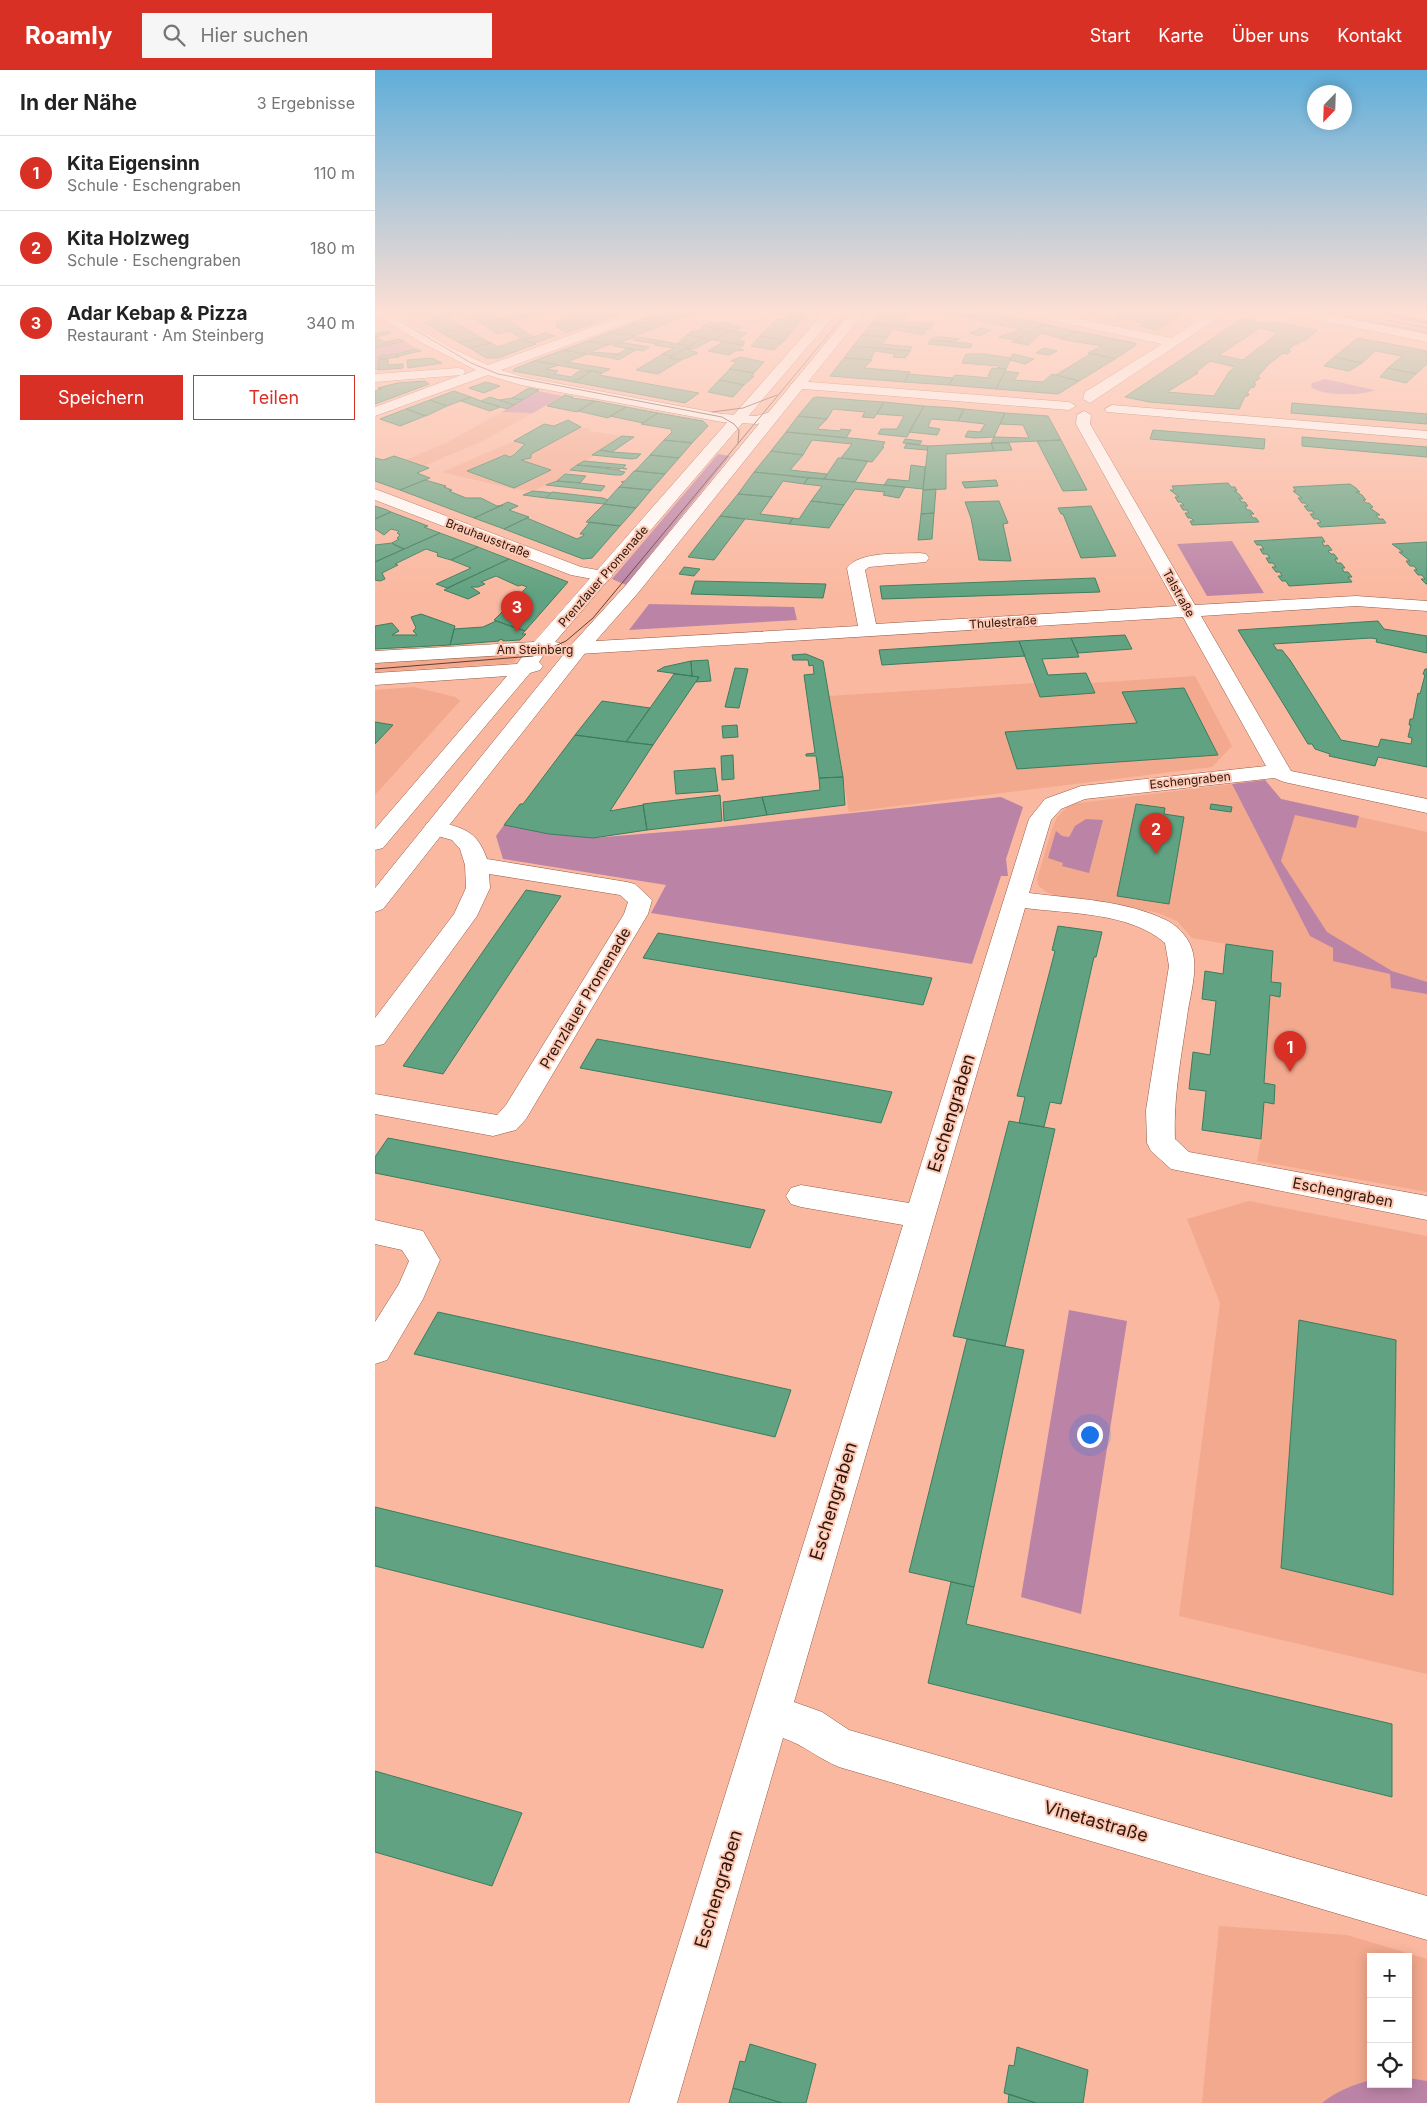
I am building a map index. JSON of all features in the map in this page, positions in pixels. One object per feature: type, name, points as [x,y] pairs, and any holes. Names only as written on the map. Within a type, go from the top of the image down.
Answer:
[{"type":"street","points":[[375,412],[394,405]]},
{"type":"street","points":[[654,405],[739,420],[757,420],[771,416]]},
{"type":"street","name":"Prenzlauer Promenade","points":[[375,843],[541,646],[752,405]]},
{"type":"street","name":"Prenzlauer Promenade","points":[[375,904],[579,648],[632,589],[780,405]]},
{"type":"street","points":[[1054,405],[1081,407],[1105,414],[1111,409],[1427,435]]},
{"type":"street","name":"Talstraße","points":[[1081,407],[1083,424],[1279,771]]},
{"type":"street","name":"Brauhausstraße","points":[[375,494],[570,569],[603,576]]},
{"type":"street","points":[[868,631],[856,568],[864,562],[920,558]]},
{"type":"street","name":"Thulestraße","points":[[579,648],[1369,601],[1427,606]]},
{"type":"street","name":"Am Steinberg","points":[[375,657],[541,646],[579,648]]},
{"type":"street","name":"Am Steinberg","points":[[375,679],[523,669],[579,648]]},
{"type":"street","name":"Eschengraben","points":[[653,2103],[771,1715],[919,1216],[996,971],[1040,819],[1053,804],[1081,792],[1279,771],[1284,776],[1427,806]]},
{"type":"street","points":[[375,1037],[465,916],[478,888],[477,865],[471,847],[461,835],[435,828]]},
{"type":"street","name":"Prenzlauer Promenade","points":[[375,1104],[493,1126],[506,1123],[516,1112],[636,914],[640,900],[627,889],[477,865]]},
{"type":"street","name":"Eschengraben","points":[[1016,899],[1133,916],[1157,926],[1173,937],[1181,950],[1181,966],[1160,1110],[1161,1143],[1181,1160],[1427,1208]]},
{"type":"street","points":[[801,1196],[919,1216]]},
{"type":"street","points":[[375,1232],[412,1240],[425,1260],[412,1290],[375,1350]]},
{"type":"street","name":"Vinetastraße","points":[[771,1715],[808,1726],[839,1747],[1427,1918]]},
{"type":"shaded area","points":[[514,405],[547,405],[533,413],[502,412]]},
{"type":"shaded area","points":[[502,412],[533,413],[485,440],[424,466],[429,468],[387,485],[375,473],[448,442]]},
{"type":"shaded area","points":[[568,420],[581,427],[591,429],[588,431],[622,436],[557,481],[533,491],[513,489],[442,472],[514,441],[544,424],[554,426]]},
{"type":"shaded area","points":[[718,454],[730,456],[626,585],[612,579]]},
{"type":"shaded area","points":[[1232,541],[1264,593],[1207,596],[1177,544]]},
{"type":"shaded area","points":[[649,604],[794,607],[797,620],[629,630]]},
{"type":"shaded area","points":[[525,649],[513,663],[375,672],[375,659]]},
{"type":"shaded area","points":[[1195,676],[1232,746],[1212,767],[849,812],[829,696],[1035,683],[1040,697],[1095,693],[1091,683]]},
{"type":"shaded area","points":[[414,687],[455,697],[460,701],[375,795],[375,690]]},
{"type":"shaded area","points":[[1265,780],[1281,799],[1427,832],[1427,1192],[1257,1161],[1261,1139],[1202,1130],[1206,1092],[1189,1089],[1193,1052],[1210,1054],[1216,1002],[1202,999],[1205,971],[1223,973],[1226,944],[1192,938],[1177,921],[1155,912],[1058,897],[1046,892],[1038,885],[1037,879],[1052,829],[1057,817],[1070,804]]},
{"type":"shaded area","points":[[1265,780],[1281,799],[1359,816],[1356,828],[1295,815],[1281,861],[1327,932],[1392,971],[1427,982],[1427,994],[1391,988],[1390,974],[1333,961],[1333,948],[1310,936],[1232,784]]},
{"type":"shaded area","points":[[1001,797],[1023,807],[1006,859],[1008,876],[1001,876],[972,964],[651,913],[666,885],[503,859],[496,836],[504,825],[549,834],[593,838],[713,828]]},
{"type":"shaded area","points":[[1086,819],[1103,820],[1089,873],[1062,866],[1063,863],[1048,858],[1056,831],[1062,836],[1069,837],[1075,826]]},
{"type":"shaded area","points":[[1249,1201],[1427,1236],[1427,1674],[1179,1616],[1220,1303],[1187,1219]]},
{"type":"shaded area","points":[[1069,1310],[1127,1321],[1081,1614],[1021,1597]]},
{"type":"shaded area","points":[[1219,1926],[1347,1935],[1407,1953],[1367,1953],[1367,2088],[1412,2088],[1412,1954],[1427,1959],[1427,2103],[1202,2103]]},
{"type":"shaded area","points":[[1412,2079],[1427,2081],[1427,2103],[1322,2103],[1351,2086],[1367,2081],[1367,2088],[1412,2088]]},
{"type":"building","points":[[417,405],[447,406],[426,416],[406,409]]},
{"type":"building","points":[[472,405],[493,405],[500,407],[490,411]]},
{"type":"building","points":[[494,405],[514,405],[507,409]]},
{"type":"building","points":[[549,405],[589,405],[577,412],[547,406]]},
{"type":"building","points":[[588,405],[615,405],[626,407],[608,418],[578,411]]},
{"type":"building","points":[[807,405],[882,405],[874,418],[862,417],[865,412],[833,409],[827,419],[798,416]]},
{"type":"building","points":[[882,405],[924,406],[907,437],[878,434],[881,429],[897,429],[904,416],[877,414]]},
{"type":"building","points":[[1186,405],[1241,405],[1239,409]]},
{"type":"building","points":[[1292,405],[1315,405],[1427,414],[1427,424],[1291,413]]},
{"type":"building","points":[[924,406],[964,409],[958,421],[931,419],[928,427],[940,429],[937,435],[909,432]]},
{"type":"building","points":[[626,407],[658,413],[643,423],[610,416]]},
{"type":"building","points":[[406,409],[425,416],[400,426],[380,419]]},
{"type":"building","points":[[964,409],[1005,413],[994,437],[975,438],[965,437],[968,431],[980,432],[985,424],[958,421]]},
{"type":"building","points":[[658,413],[703,421],[708,426],[692,443],[664,440],[672,432],[671,429],[641,424]]},
{"type":"building","points":[[1005,413],[1048,416],[1061,440],[991,443],[994,437],[1029,438],[1023,425],[1000,424]]},
{"type":"building","points":[[798,416],[827,419],[817,429],[851,430],[846,438],[786,432]]},
{"type":"building","points":[[568,420],[581,427],[531,454],[531,458],[521,460],[551,470],[514,488],[467,471],[505,455],[510,457],[514,455],[525,444],[514,441],[544,424],[554,426]]},
{"type":"building","points":[[1153,430],[1265,439],[1264,449],[1150,439]]},
{"type":"building","points":[[786,432],[885,442],[882,447],[884,447],[872,462],[841,458],[852,444],[812,440],[803,455],[771,451]]},
{"type":"building","points":[[622,436],[634,437],[612,452],[600,450]]},
{"type":"building","points":[[1302,437],[1427,447],[1427,457],[1302,446]]},
{"type":"building","points":[[905,439],[922,441],[919,445],[903,443]]},
{"type":"building","points":[[664,440],[692,443],[679,458],[650,455]]},
{"type":"building","points":[[1061,440],[1087,490],[1063,491],[1037,441]]},
{"type":"building","points":[[907,443],[928,446],[927,450],[904,448]]},
{"type":"building","points":[[991,443],[994,451],[946,454],[946,489],[923,490],[928,446]]},
{"type":"building","points":[[991,443],[1009,443],[1012,450],[994,451]]},
{"type":"building","points":[[600,450],[641,454],[637,458],[632,459],[592,455]]},
{"type":"building","points":[[771,451],[803,455],[790,470],[827,474],[824,479],[754,472]]},
{"type":"building","points":[[650,455],[679,458],[665,474],[635,471]]},
{"type":"building","points":[[394,456],[429,468],[417,473],[430,478],[400,490],[375,481],[375,458],[383,460]]},
{"type":"building","points":[[838,458],[868,461],[855,482],[824,479]]},
{"type":"building","points":[[584,461],[626,465],[623,468],[627,469],[577,465]]},
{"type":"building","points":[[577,465],[625,472],[622,475],[615,475],[570,470]]},
{"type":"building","points":[[911,465],[925,467],[923,489],[884,485],[888,479],[909,481]]},
{"type":"building","points":[[634,471],[665,474],[651,490],[619,487],[624,482],[621,482],[625,481]]},
{"type":"building","points":[[754,472],[808,478],[804,484],[783,481],[772,497],[738,494]]},
{"type":"building","points":[[565,474],[586,476],[580,483],[557,481]]},
{"type":"building","points":[[808,478],[905,487],[899,498],[883,495],[885,492],[855,489],[844,505],[811,501],[822,486],[804,484]]},
{"type":"building","points":[[425,480],[446,486],[444,487],[452,490],[449,491],[466,498],[481,498],[497,506],[503,505],[474,518],[400,490]]},
{"type":"building","points":[[996,480],[998,486],[965,488],[962,482]]},
{"type":"building","points":[[557,481],[605,486],[601,491],[546,485]]},
{"type":"building","points":[[1228,483],[1231,487],[1235,487],[1237,491],[1234,491],[1243,499],[1239,499],[1245,502],[1248,506],[1245,506],[1247,510],[1254,514],[1250,514],[1259,522],[1192,525],[1190,521],[1194,521],[1188,518],[1185,513],[1189,513],[1187,510],[1183,510],[1180,505],[1184,505],[1178,502],[1175,497],[1179,497],[1170,490],[1174,490],[1172,486]]},
{"type":"building","points":[[1350,484],[1360,492],[1356,492],[1362,495],[1366,503],[1373,507],[1370,508],[1380,515],[1376,515],[1379,519],[1383,519],[1386,523],[1320,527],[1317,523],[1321,522],[1318,519],[1314,519],[1310,514],[1314,514],[1312,511],[1308,511],[1304,506],[1308,506],[1298,498],[1302,498],[1293,491],[1296,491],[1293,487]]},
{"type":"building","points":[[619,487],[651,490],[636,508],[604,504]]},
{"type":"building","points":[[936,489],[934,513],[921,514],[923,490]]},
{"type":"building","points":[[533,491],[551,493],[546,498],[523,495]]},
{"type":"building","points":[[552,492],[608,500],[604,504],[546,498]]},
{"type":"building","points":[[738,494],[772,497],[760,514],[793,518],[789,524],[720,516]]},
{"type":"building","points":[[811,501],[844,505],[829,528],[789,524],[793,518],[799,519]]},
{"type":"building","points":[[999,501],[1008,523],[1003,524],[1011,561],[979,560],[971,518],[965,502]]},
{"type":"building","points":[[508,502],[518,506],[509,510],[529,517],[504,529],[474,518]]},
{"type":"building","points":[[604,504],[636,508],[620,526],[586,522]]},
{"type":"building","points":[[375,506],[387,510],[391,512],[375,519]]},
{"type":"building","points":[[1091,506],[1116,556],[1081,558],[1063,514],[1061,514],[1058,508]]},
{"type":"building","points":[[391,512],[428,526],[424,527],[440,533],[404,549],[394,545],[392,543],[399,539],[397,538],[400,535],[397,533],[399,531],[391,529],[384,535],[375,529],[375,519]]},
{"type":"building","points":[[934,513],[932,539],[918,540],[921,514]]},
{"type":"building","points":[[720,516],[745,519],[714,560],[688,557]]},
{"type":"building","points":[[527,518],[577,539],[583,536],[584,534],[580,534],[590,522],[620,526],[592,558],[583,559],[504,529]]},
{"type":"building","points":[[440,533],[478,547],[451,560],[437,556],[438,553],[426,549],[395,564],[398,565],[382,573],[385,579],[375,580],[375,562]]},
{"type":"building","points":[[1322,537],[1325,542],[1322,542],[1324,546],[1328,545],[1332,550],[1328,551],[1338,559],[1335,559],[1337,563],[1341,563],[1345,568],[1342,568],[1344,572],[1348,572],[1352,577],[1348,577],[1352,582],[1289,586],[1286,581],[1282,581],[1278,576],[1282,576],[1280,572],[1276,572],[1272,567],[1276,567],[1273,563],[1269,563],[1266,558],[1270,558],[1267,554],[1263,554],[1260,549],[1264,549],[1261,545],[1257,545],[1254,541]]},
{"type":"building","points":[[1427,542],[1426,584],[1421,579],[1425,579],[1422,575],[1418,575],[1414,570],[1417,570],[1414,566],[1410,566],[1406,561],[1410,561],[1399,552],[1403,552],[1392,544]]},
{"type":"building","points":[[392,543],[404,549],[375,562],[375,545]]},
{"type":"building","points":[[478,547],[509,559],[447,588],[436,584],[471,568],[451,560]]},
{"type":"building","points":[[509,559],[568,582],[525,631],[494,620],[527,587],[518,586],[496,576],[481,582],[485,584],[471,587],[480,593],[468,599],[444,590]]},
{"type":"building","points":[[684,567],[700,569],[694,576],[679,574]]},
{"type":"building","points":[[1095,578],[1100,592],[882,599],[880,586]]},
{"type":"building","points":[[695,581],[826,584],[823,598],[691,594]]},
{"type":"building","points":[[421,614],[455,626],[450,645],[375,649],[375,626],[392,623],[399,631],[392,635],[417,635],[413,631],[416,628],[411,617]]},
{"type":"building","points":[[496,621],[525,631],[522,634],[526,634],[520,640],[503,641],[502,639],[499,641],[450,645],[454,629],[483,627]]},
{"type":"building","points":[[1378,621],[1384,629],[1427,636],[1427,653],[1376,642],[1377,639],[1371,638],[1273,644],[1277,650],[1282,650],[1290,660],[1341,740],[1378,747],[1381,739],[1411,744],[1412,738],[1408,737],[1411,725],[1409,725],[1410,719],[1413,719],[1418,693],[1420,694],[1425,675],[1423,674],[1425,669],[1427,669],[1427,767],[1378,757],[1375,766],[1329,756],[1330,754],[1315,749],[1312,744],[1308,744],[1238,630]]},
{"type":"building","points":[[1125,635],[1132,649],[1078,653],[1071,638]]},
{"type":"building","points":[[1071,638],[1079,657],[1042,659],[1048,675],[1086,673],[1095,693],[1040,697],[1019,641]]},
{"type":"building","points":[[1019,641],[1025,656],[882,665],[879,650]]},
{"type":"building","points":[[806,654],[823,661],[843,777],[819,778],[816,756],[806,756],[806,754],[815,753],[804,675],[814,674],[813,665],[809,666],[808,660],[793,660],[792,655]]},
{"type":"building","points":[[708,660],[711,681],[696,682],[699,677],[692,676],[691,661]]},
{"type":"building","points":[[691,661],[692,676],[657,671],[664,667]]},
{"type":"building","points":[[735,668],[748,669],[739,708],[725,707]]},
{"type":"building","points":[[674,674],[699,677],[653,745],[626,742]]},
{"type":"building","points":[[1184,688],[1218,755],[1017,769],[1005,732],[1137,723],[1122,692]]},
{"type":"building","points":[[602,701],[650,708],[626,742],[575,735]]},
{"type":"building","points":[[375,722],[393,725],[375,744]]},
{"type":"building","points":[[737,725],[738,737],[723,738],[722,726]]},
{"type":"building","points":[[575,735],[653,745],[610,811],[643,805],[647,830],[593,838],[549,834],[504,825],[520,804],[523,804]]},
{"type":"building","points":[[733,755],[734,779],[722,780],[721,756]]},
{"type":"building","points":[[715,768],[718,791],[676,794],[674,771]]},
{"type":"building","points":[[843,777],[845,805],[767,815],[762,797],[820,790],[819,778]]},
{"type":"building","points":[[720,795],[722,821],[647,830],[643,804]]},
{"type":"building","points":[[762,797],[767,815],[724,821],[723,802]]},
{"type":"building","points":[[1136,804],[1165,808],[1164,814],[1184,817],[1169,904],[1117,896]]},
{"type":"building","points":[[1211,804],[1232,807],[1231,812],[1210,809]]},
{"type":"building","points":[[526,890],[561,896],[443,1074],[403,1066]]},
{"type":"building","points":[[1058,926],[1102,932],[1096,957],[1094,957],[1061,1104],[1050,1102],[1044,1127],[1019,1123],[1025,1097],[1017,1096],[1055,951],[1052,950]]},
{"type":"building","points":[[658,933],[932,978],[923,1005],[643,958]]},
{"type":"building","points":[[1226,944],[1273,951],[1271,982],[1281,983],[1280,997],[1270,995],[1264,1083],[1275,1085],[1274,1104],[1264,1102],[1261,1139],[1202,1130],[1206,1091],[1189,1089],[1193,1052],[1210,1055],[1216,1001],[1202,999],[1205,971],[1223,974]]},
{"type":"building","points":[[597,1039],[892,1092],[881,1123],[580,1068]]},
{"type":"building","points":[[1009,1121],[1055,1129],[1005,1346],[953,1336]]},
{"type":"building","points":[[388,1138],[765,1210],[750,1248],[375,1173],[375,1157]]},
{"type":"building","points":[[438,1312],[791,1390],[775,1437],[414,1354]]},
{"type":"building","points":[[1299,1320],[1396,1340],[1393,1595],[1281,1568]]},
{"type":"building","points":[[967,1339],[1024,1350],[974,1587],[909,1572]]},
{"type":"building","points":[[375,1507],[723,1590],[703,1648],[375,1566]]},
{"type":"building","points":[[951,1582],[974,1587],[966,1624],[1392,1724],[1392,1797],[928,1683]]},
{"type":"building","points":[[375,1771],[522,1813],[492,1886],[375,1852]]},
{"type":"building","points":[[750,2044],[816,2064],[806,2103],[782,2103],[733,2088],[740,2061],[745,2062]]},
{"type":"building","points":[[1017,2047],[1088,2070],[1083,2103],[1036,2103],[1004,2093],[1009,2065],[1014,2066]]},
{"type":"building","points":[[733,2088],[782,2103],[729,2103]]},
{"type":"building","points":[[1009,2094],[1036,2103],[1008,2103]]},
{"type":"tram line","points":[[659,405],[722,417],[734,424],[739,430],[738,443]]},
{"type":"tram line","points":[[712,412],[743,408],[751,405]]},
{"type":"tram line","points":[[375,669],[533,656],[566,641],[593,618],[770,405]]},
{"type":"place","name":"Adar Kebap & Pizza","points":[[517,632]]},
{"type":"place","name":"Kita Holzweg","points":[[1156,854]]},
{"type":"place","name":"Kita Eigensinn","points":[[1290,1072]]}]
